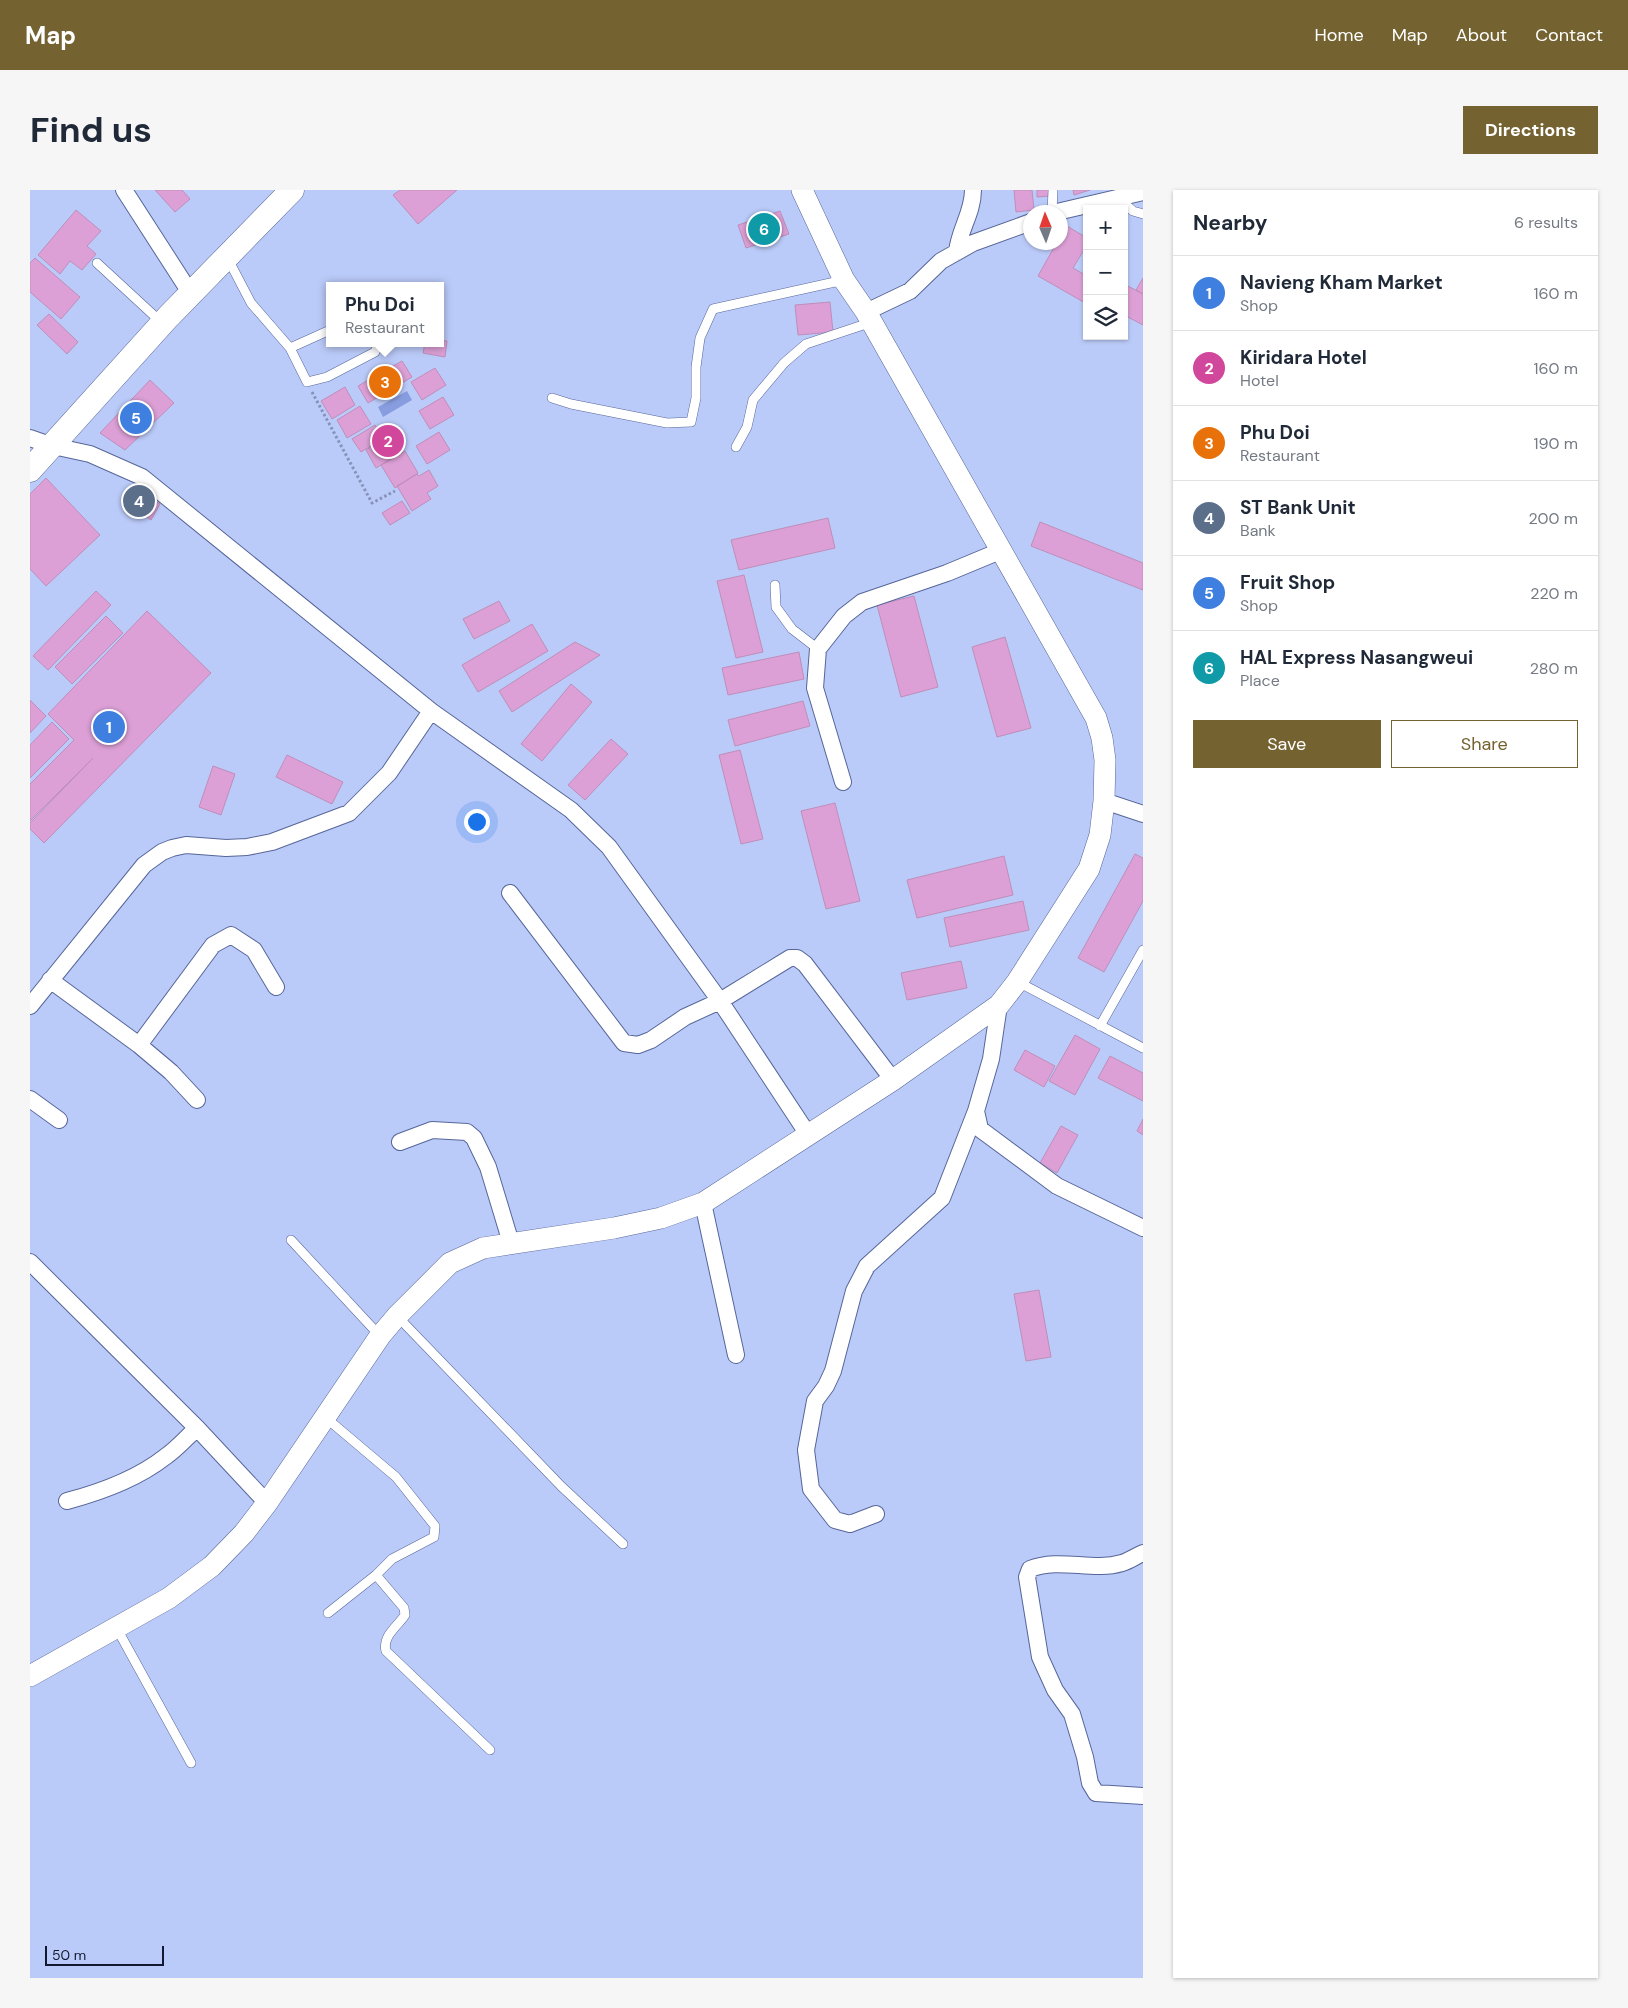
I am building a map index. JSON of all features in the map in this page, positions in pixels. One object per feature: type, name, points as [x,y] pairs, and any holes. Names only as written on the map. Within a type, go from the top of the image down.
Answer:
[{"type":"main road","points":[[30,470],[191,294],[292,190]]},
{"type":"street","points":[[124,190],[191,294]]},
{"type":"street","points":[[30,1676],[168,1598],[212,1566],[244,1533],[267,1503],[380,1336],[397,1316],[450,1263],[483,1248],[614,1228],[661,1218],[703,1203],[893,1080],[999,1005],[1018,982],[1089,869],[1100,835],[1104,801],[1105,760],[1102,738],[1096,718],[869,317],[844,280],[802,190]]},
{"type":"street","points":[[957,252],[958,238],[973,203],[973,190]]},
{"type":"street","points":[[1068,210],[1143,192]]},
{"type":"street","points":[[869,317],[910,291],[941,261],[974,244],[1023,225]]},
{"type":"street","points":[[30,438],[53,446],[90,454],[142,477],[431,711],[571,810],[609,847],[720,1001],[809,1136]]},
{"type":"street","points":[[843,782],[816,688],[818,649],[844,616],[862,602],[947,574],[1000,551]]},
{"type":"street","points":[[30,1006],[144,865],[154,857],[172,848],[186,845],[226,848],[246,847],[272,842],[349,813],[389,773],[431,711]]},
{"type":"street","points":[[1104,801],[1143,814]]},
{"type":"street","points":[[510,893],[624,1043],[638,1045],[651,1040],[685,1017],[720,1001],[790,958],[797,958],[805,964],[893,1080]]},
{"type":"street","points":[[139,1045],[213,945],[231,935],[254,950],[276,987]]},
{"type":"street","points":[[50,980],[139,1045],[171,1072],[197,1100]]},
{"type":"street","points":[[876,1514],[850,1524],[835,1520],[811,1489],[806,1450],[815,1402],[833,1371],[854,1291],[867,1266],[942,1198],[976,1111],[991,1059],[999,1005]]},
{"type":"street","points":[[30,1099],[59,1120]]},
{"type":"street","points":[[976,1111],[980,1128],[986,1134],[1057,1186],[1143,1228]]},
{"type":"street","points":[[400,1142],[432,1130],[467,1132],[474,1138],[488,1167],[511,1243]]},
{"type":"street","points":[[703,1203],[736,1355]]},
{"type":"street","points":[[30,1262],[196,1428],[267,1503]]},
{"type":"street","points":[[67,1500],[91,1495],[140,1474],[166,1456],[196,1428]]},
{"type":"street","points":[[1143,1553],[1122,1563],[1098,1566],[1042,1564],[1030,1569],[1026,1577],[1040,1657],[1055,1690],[1072,1714],[1085,1757],[1090,1783],[1096,1793],[1143,1796]]},
{"type":"lane","points":[[1053,205],[1054,190]]},
{"type":"lane","points":[[1119,199],[1133,211],[1143,214]]},
{"type":"lane","points":[[227,257],[251,304],[290,348],[307,382],[327,377],[375,352],[377,347]]},
{"type":"lane","points":[[97,263],[163,324]]},
{"type":"lane","points":[[552,398],[571,404],[667,423],[691,422],[696,398],[696,367],[700,338],[713,310],[844,280]]},
{"type":"lane","points":[[736,447],[747,427],[753,400],[784,363],[806,344],[869,317]]},
{"type":"lane","points":[[290,348],[326,332]]},
{"type":"lane","points":[[775,585],[776,607],[792,629],[818,649]]},
{"type":"lane","points":[[1100,1026],[1143,950]]},
{"type":"lane","points":[[1018,982],[1143,1048]]},
{"type":"lane","points":[[291,1240],[380,1336]]},
{"type":"lane","points":[[397,1316],[561,1486],[623,1544]]},
{"type":"lane","points":[[325,1417],[396,1477],[436,1526],[434,1537],[392,1559],[376,1575],[328,1613]]},
{"type":"lane","points":[[376,1575],[404,1608],[405,1615],[386,1639],[384,1644],[386,1651],[490,1750]]},
{"type":"lane","points":[[116,1627],[192,1763]]},
{"type":"path","points":[[307,382],[372,503],[395,491]]},
{"type":"water","points":[[407,391],[412,400],[383,417],[378,407]]},
{"type":"building","points":[[155,190],[182,190],[190,199],[175,212]]},
{"type":"building","points":[[400,190],[457,190],[418,224],[393,195]]},
{"type":"building","points":[[1014,190],[1032,190],[1034,205],[1023,205],[1023,211],[1016,212]]},
{"type":"building","points":[[1037,190],[1050,190],[1051,196],[1037,197]]},
{"type":"building","points":[[1073,190],[1090,190],[1074,195]]},
{"type":"building","points":[[76,210],[101,231],[87,246],[96,254],[82,270],[70,261],[60,274],[38,255]]},
{"type":"building","points":[[780,211],[789,234],[746,248],[738,225]]},
{"type":"building","points":[[1068,227],[1083,236],[1083,252],[1073,268],[1083,274],[1083,302],[1038,276],[1053,250],[1068,250]]},
{"type":"building","points":[[35,258],[80,297],[61,319],[30,292],[30,263]]},
{"type":"building","points":[[1143,278],[1143,294],[1136,290]]},
{"type":"building","points":[[1128,286],[1143,294],[1143,325],[1128,317]]},
{"type":"building","points":[[830,302],[833,332],[798,335],[795,305]]},
{"type":"building","points":[[49,314],[78,342],[67,354],[37,325]]},
{"type":"building","points":[[444,341],[447,341],[445,357],[423,353],[424,347],[444,347]]},
{"type":"building","points":[[402,361],[412,377],[368,403],[358,386]]},
{"type":"building","points":[[435,368],[446,385],[422,400],[411,382]]},
{"type":"building","points":[[150,380],[174,403],[125,450],[100,433]]},
{"type":"building","points":[[345,387],[355,405],[332,419],[321,401]]},
{"type":"building","points":[[443,397],[454,415],[430,429],[419,411]]},
{"type":"building","points":[[360,406],[371,424],[347,438],[337,420]]},
{"type":"building","points":[[375,425],[383,438],[361,452],[352,439]]},
{"type":"building","points":[[439,432],[450,450],[427,464],[416,446]]},
{"type":"building","points":[[389,436],[400,454],[376,468],[366,450]]},
{"type":"building","points":[[405,451],[418,473],[395,488],[381,465]]},
{"type":"building","points":[[429,470],[438,486],[427,493],[431,499],[412,511],[397,486],[417,474],[419,476]]},
{"type":"building","points":[[46,478],[100,535],[46,586],[30,569],[30,494]]},
{"type":"building","points":[[134,488],[160,504],[151,520],[123,501]]},
{"type":"building","points":[[402,501],[410,513],[390,525],[382,513]]},
{"type":"building","points":[[828,518],[835,548],[739,570],[731,540]]},
{"type":"building","points":[[1040,522],[1143,563],[1143,590],[1031,546]]},
{"type":"building","points":[[744,575],[763,652],[736,658],[717,581]]},
{"type":"building","points":[[96,591],[111,605],[48,670],[33,656]]},
{"type":"building","points":[[914,596],[938,687],[901,697],[877,605]]},
{"type":"building","points":[[499,601],[510,621],[474,639],[463,619]]},
{"type":"building","points":[[147,611],[211,673],[44,843],[30,829],[30,823],[93,758],[30,821],[30,784],[74,740],[48,714]]},
{"type":"building","points":[[106,616],[123,633],[72,684],[55,667]]},
{"type":"building","points":[[532,624],[548,651],[478,692],[462,665]]},
{"type":"building","points":[[1005,637],[1031,728],[997,737],[972,647]]},
{"type":"building","points":[[575,642],[600,655],[512,712],[499,691]]},
{"type":"building","points":[[799,652],[804,679],[728,695],[722,668]]},
{"type":"building","points":[[571,684],[592,702],[542,761],[521,744]]},
{"type":"building","points":[[30,700],[46,716],[30,733]]},
{"type":"building","points":[[803,701],[810,726],[735,746],[728,720]]},
{"type":"building","points":[[52,722],[69,739],[30,778],[30,745]]},
{"type":"building","points":[[611,739],[628,754],[585,800],[568,785]]},
{"type":"building","points":[[740,750],[763,839],[741,844],[719,755]]},
{"type":"building","points":[[287,755],[343,782],[332,804],[276,777]]},
{"type":"building","points":[[213,766],[235,774],[221,815],[199,807]]},
{"type":"building","points":[[835,803],[860,901],[826,909],[801,811]]},
{"type":"building","points":[[1135,854],[1143,858],[1143,901],[1104,972],[1078,958]]},
{"type":"building","points":[[1004,856],[1013,895],[917,918],[907,880]]},
{"type":"building","points":[[1023,901],[1029,930],[950,947],[944,918]]},
{"type":"building","points":[[961,961],[967,988],[907,1000],[901,973]]},
{"type":"building","points":[[1075,1035],[1100,1049],[1075,1095],[1049,1081]]},
{"type":"building","points":[[1025,1050],[1055,1066],[1044,1087],[1014,1070]]},
{"type":"building","points":[[1110,1056],[1143,1073],[1143,1101],[1098,1078]]},
{"type":"building","points":[[1143,1119],[1143,1135],[1137,1131]]},
{"type":"building","points":[[1061,1126],[1078,1135],[1057,1173],[1040,1163]]},
{"type":"building","points":[[1039,1290],[1051,1357],[1026,1361],[1014,1294]]},
{"type":"place","name":"HAL Express Nasangweui","points":[[764,229]]},
{"type":"place","name":"Phu Doi","points":[[385,382]]},
{"type":"place","name":"Fruit Shop","points":[[136,418]]},
{"type":"place","name":"Kiridara Hotel","points":[[388,441]]},
{"type":"place","name":"ST Bank Unit","points":[[139,501]]},
{"type":"place","name":"Navieng Kham Market","points":[[109,727]]}]
